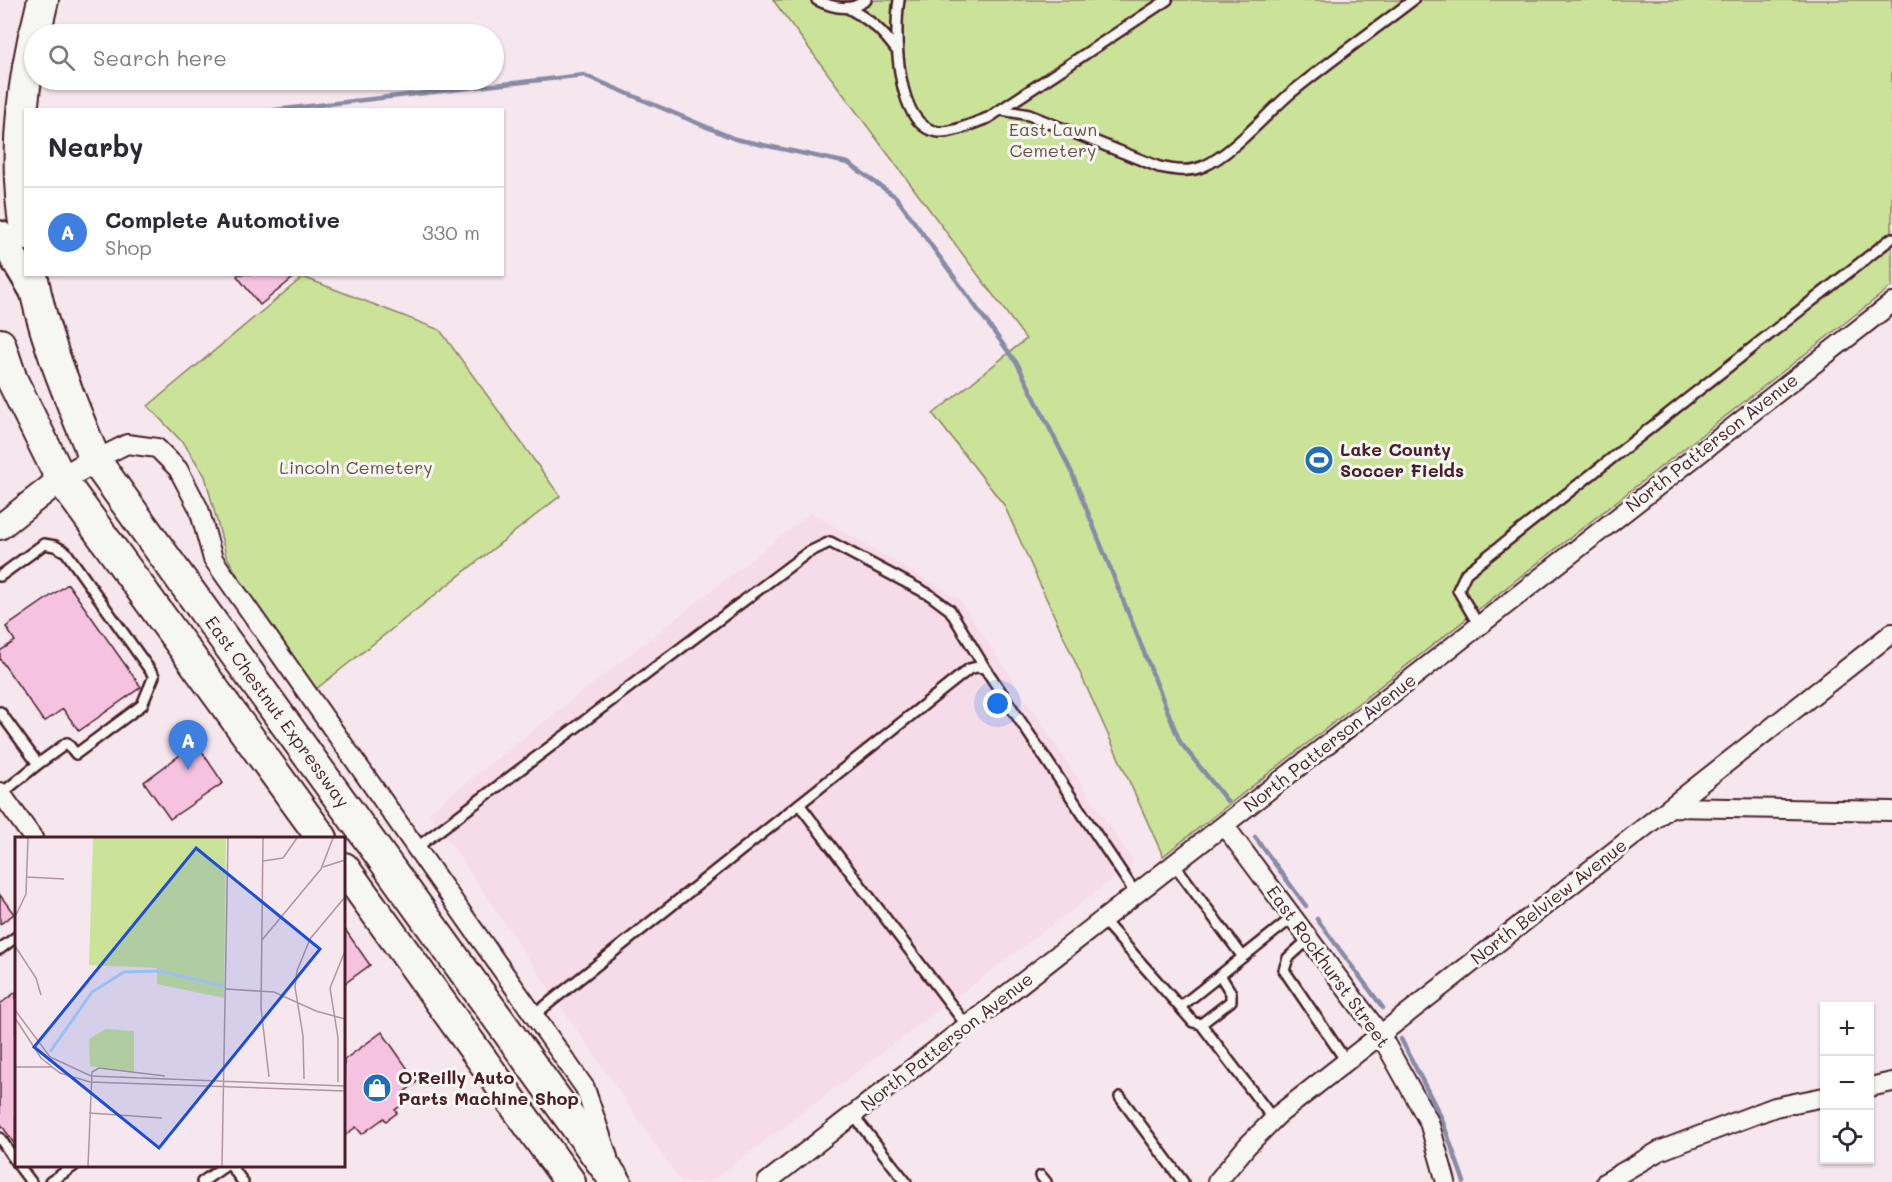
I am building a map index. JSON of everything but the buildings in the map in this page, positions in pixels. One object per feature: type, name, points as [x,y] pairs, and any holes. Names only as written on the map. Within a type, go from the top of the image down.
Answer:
[{"type":"main road","points":[[38,24],[43,0]]},
{"type":"main road","points":[[24,227],[18,139],[25,90]]},
{"type":"main road","points":[[0,235],[24,270]]},
{"type":"main road","name":"East Chestnut Expressway","points":[[34,284],[62,376],[95,460],[616,1182]]},
{"type":"main road","name":"East Chestnut Expressway","points":[[0,344],[12,380],[61,479],[321,837]]},
{"type":"main road","points":[[345,869],[570,1182]]},
{"type":"street","name":"North Patterson Avenue","points":[[767,1182],[1892,303]]},
{"type":"street","points":[[0,527],[61,479],[127,444],[157,448],[178,469],[199,509],[213,559],[585,1088],[616,1182]]},
{"type":"street","name":"North Belview Avenue","points":[[1217,1182],[1247,1146],[1274,1120],[1346,1061],[1892,633]]},
{"type":"street","points":[[1,793],[32,837]]},
{"type":"street","points":[[1671,807],[1892,811]]},
{"type":"street","name":"East Rockhurst Street","points":[[1224,825],[1380,1034],[1429,1122],[1446,1182]]},
{"type":"street","points":[[1874,1086],[1892,1082]]},
{"type":"street","points":[[1606,1182],[1659,1151],[1775,1107],[1820,1098]]},
{"type":"lane","points":[[817,0],[831,7],[848,8],[870,20],[887,36],[898,52]]},
{"type":"lane","points":[[848,8],[866,0]]},
{"type":"lane","points":[[899,0],[898,52],[905,96],[913,114],[927,128],[939,132],[988,118],[1002,110],[1167,0]]},
{"type":"lane","points":[[1002,110],[1029,115],[1159,167],[1176,171],[1191,171],[1221,155],[1291,93],[1413,0]]},
{"type":"lane","points":[[1479,626],[1458,590],[1466,573],[1892,238]]},
{"type":"lane","points":[[416,848],[807,553],[830,542],[930,595],[950,610],[985,668],[1136,894]]},
{"type":"lane","points":[[0,576],[44,544],[56,546],[66,552],[154,676],[142,705],[76,754],[67,743],[1,793]]},
{"type":"lane","points":[[534,1015],[969,669],[985,668]]},
{"type":"lane","points":[[0,712],[38,764]]},
{"type":"lane","points":[[799,804],[967,1026]]},
{"type":"lane","points":[[1174,864],[1243,957]]},
{"type":"lane","points":[[1180,1007],[1293,917]]},
{"type":"lane","points":[[1103,920],[1193,1022],[1201,1024],[1274,1120]]},
{"type":"lane","points":[[0,949],[15,938]]},
{"type":"lane","points":[[1309,939],[1288,958],[1284,970],[1346,1061]]},
{"type":"lane","points":[[1201,1024],[1231,1001],[1231,993],[1220,975]]},
{"type":"lane","points":[[1120,1097],[1183,1182]]},
{"type":"lane","points":[[853,1115],[906,1182]]},
{"type":"lane","points":[[0,1138],[15,1160]]},
{"type":"lane","points":[[20,1167],[31,1182]]},
{"type":"lane","points":[[51,1182],[73,1167]]},
{"type":"lane","points":[[202,1182],[224,1167]]},
{"type":"lane","points":[[232,1167],[243,1182]]},
{"type":"shaded area","points":[[811,513],[959,599],[1134,863],[710,1182],[681,1182],[429,812]]},
{"type":"green space","name":"Lake County Soccer Fields","points":[[773,0],[1892,0],[1892,286],[1163,856],[1004,505],[933,414],[1026,339]]},
{"type":"green space","name":"Lincoln Cemetery","points":[[303,277],[440,330],[560,496],[316,689],[299,669],[244,587],[226,555],[205,476],[185,445],[148,406]]},
{"type":"waterway","points":[[504,84],[584,75],[735,139],[848,163],[896,197],[1018,365],[1072,473],[1180,742],[1227,801]]},
{"type":"waterway","points":[[293,108],[452,90]]},
{"type":"waterway","points":[[1255,837],[1306,906]]},
{"type":"waterway","points":[[1317,919],[1383,1008]]},
{"type":"waterway","points":[[1401,1039],[1441,1117],[1464,1182]]},
{"type":"place","name":"Lake County Soccer Fields","points":[[1319,460]]},
{"type":"place","name":"Complete Automotive","points":[[188,770]]},
{"type":"place","name":"O'Reilly Auto Parts Machine Shop","points":[[377,1088]]},
{"type":"park label","name":"East Lawn Cemetery","points":[[1053,140]]}]
